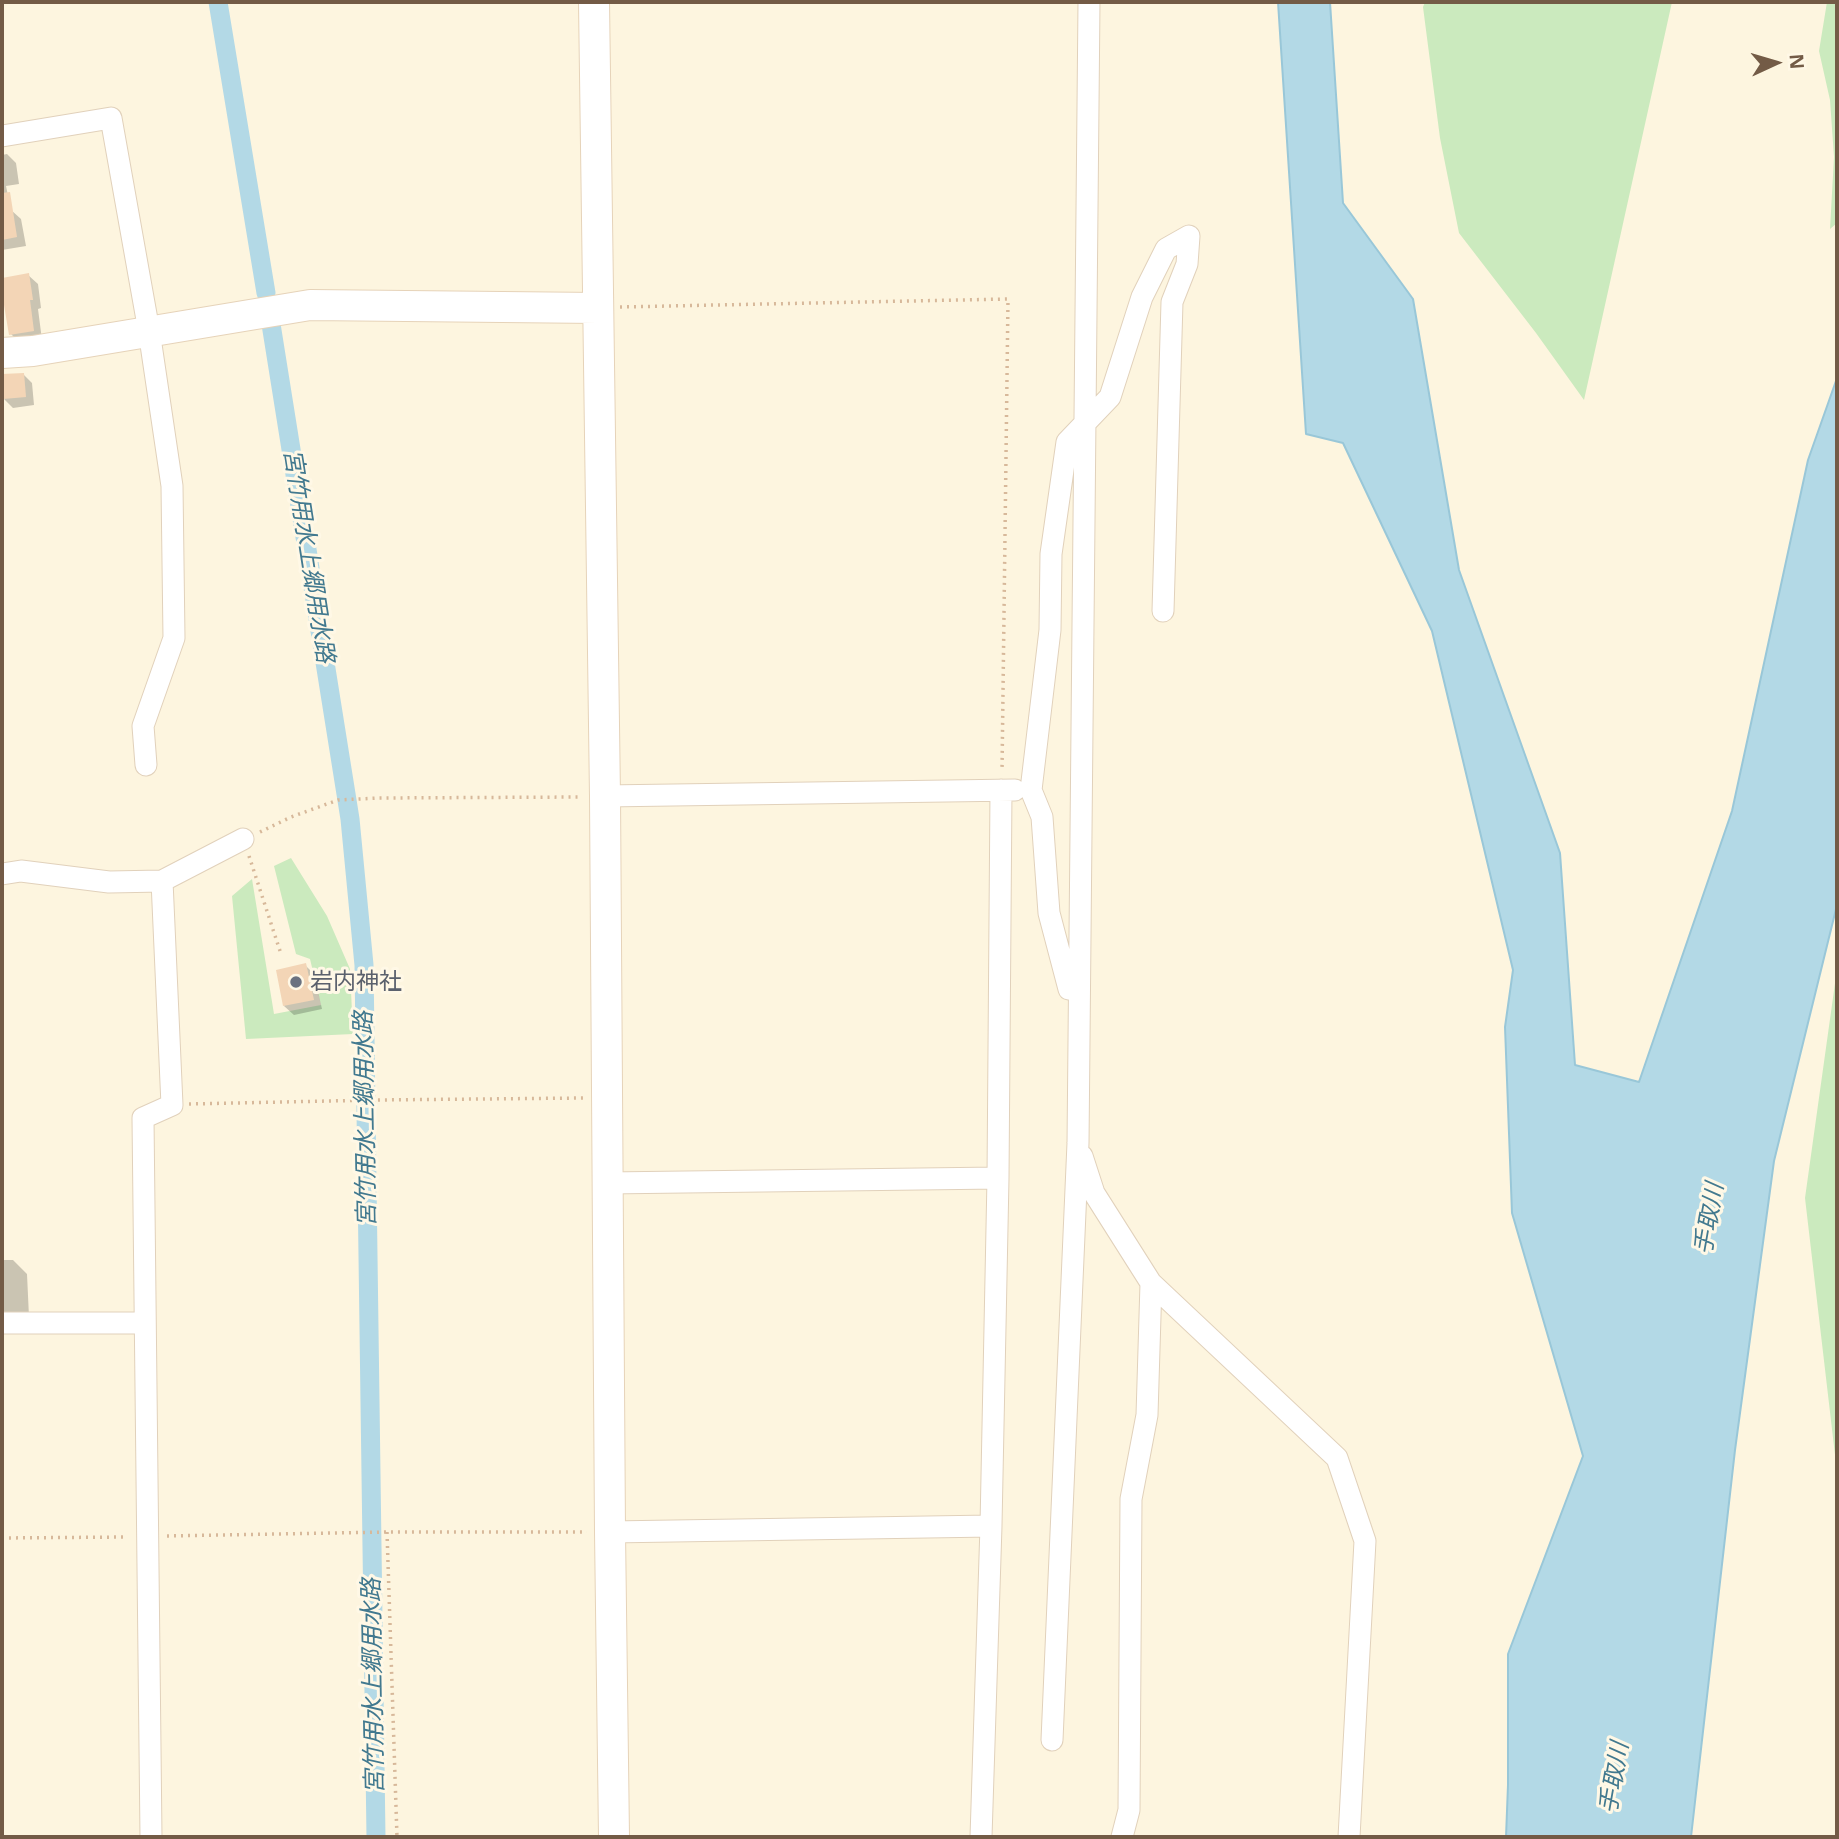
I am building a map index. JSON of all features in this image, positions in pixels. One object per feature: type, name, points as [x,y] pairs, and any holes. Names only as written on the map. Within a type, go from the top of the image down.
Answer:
[{"type":"street","points":[[594,2],[605,796],[614,1837]]},
{"type":"street","points":[[1052,1740],[1078,1143],[1089,2]]},
{"type":"street","points":[[2,136],[111,118],[149,331],[172,486],[174,638],[144,726],[146,765]]},
{"type":"street","points":[[1079,991],[1069,989],[1049,913],[1042,817],[1031,790],[1050,630],[1051,554],[1068,442],[1110,397],[1142,297],[1166,249],[1189,236],[1187,264],[1171,302],[1163,611]]},
{"type":"street","points":[[2,353],[33,351],[310,304],[598,308]]},
{"type":"street","points":[[981,1837],[998,1178],[1001,790]]},
{"type":"street","points":[[605,796],[1031,790]]},
{"type":"street","points":[[2,874],[20,871],[109,882],[162,881],[243,839]]},
{"type":"street","points":[[151,1837],[143,1118],[172,1105],[162,881]]},
{"type":"street","points":[[1078,1143],[1094,1193],[1150,1283],[1337,1458],[1365,1541],[1349,1837]]},
{"type":"street","points":[[607,1183],[998,1178]]},
{"type":"street","points":[[1122,1837],[1129,1810],[1131,1499],[1146,1415],[1150,1283]]},
{"type":"street","points":[[2,1323],[145,1323]]},
{"type":"street","points":[[610,1532],[991,1526]]},
{"type":"path","points":[[598,308],[1008,299],[1001,790]]},
{"type":"path","points":[[281,954],[243,839],[291,817],[338,800],[605,796]]},
{"type":"path","points":[[172,1105],[607,1098]]},
{"type":"path","points":[[387,1532],[397,1837]]},
{"type":"path","points":[[2,1538],[387,1532],[610,1532]]},
{"type":"green space","points":[[1425,2],[1672,2],[1584,400],[1459,233],[1440,138],[1423,7]]},
{"type":"green space","points":[[1827,2],[1837,2],[1837,223],[1830,229],[1834,157],[1830,100],[1819,51]]},
{"type":"green space","points":[[291,858],[327,916],[350,969],[353,1034],[246,1039],[232,896],[252,879],[274,1014],[321,1005],[310,959],[296,954],[274,866]]},
{"type":"green space","points":[[1837,969],[1837,1472],[1805,1198]]},
{"type":"water","name":"手取川","points":[[1278,2],[1330,2],[1343,203],[1413,299],[1459,570],[1560,853],[1575,1065],[1639,1082],[1732,811],[1808,460],[1837,378],[1837,905],[1774,1161],[1735,1450],[1691,1837],[1506,1837],[1508,1654],[1583,1456],[1512,1213],[1505,1027],[1513,970],[1432,631],[1343,443],[1306,434]]},
{"type":"building","points":[[10,192],[17,237],[2,240],[2,193]]},
{"type":"building","points":[[29,273],[34,331],[9,335],[4,305],[2,306],[2,278]]},
{"type":"building","points":[[24,373],[26,397],[3,399],[2,374]]},
{"type":"building","points":[[306,963],[314,1000],[283,1006],[276,970]]},
{"type":"waterway","name":"宮竹用水上郷用水路","points":[[218,2],[266,293]]},
{"type":"waterway","name":"宮竹用水上郷用水路","points":[[271,324],[350,819],[364,965],[376,1837]]},
{"type":"place","name":"岩内神社","points":[[296,982]]}]
